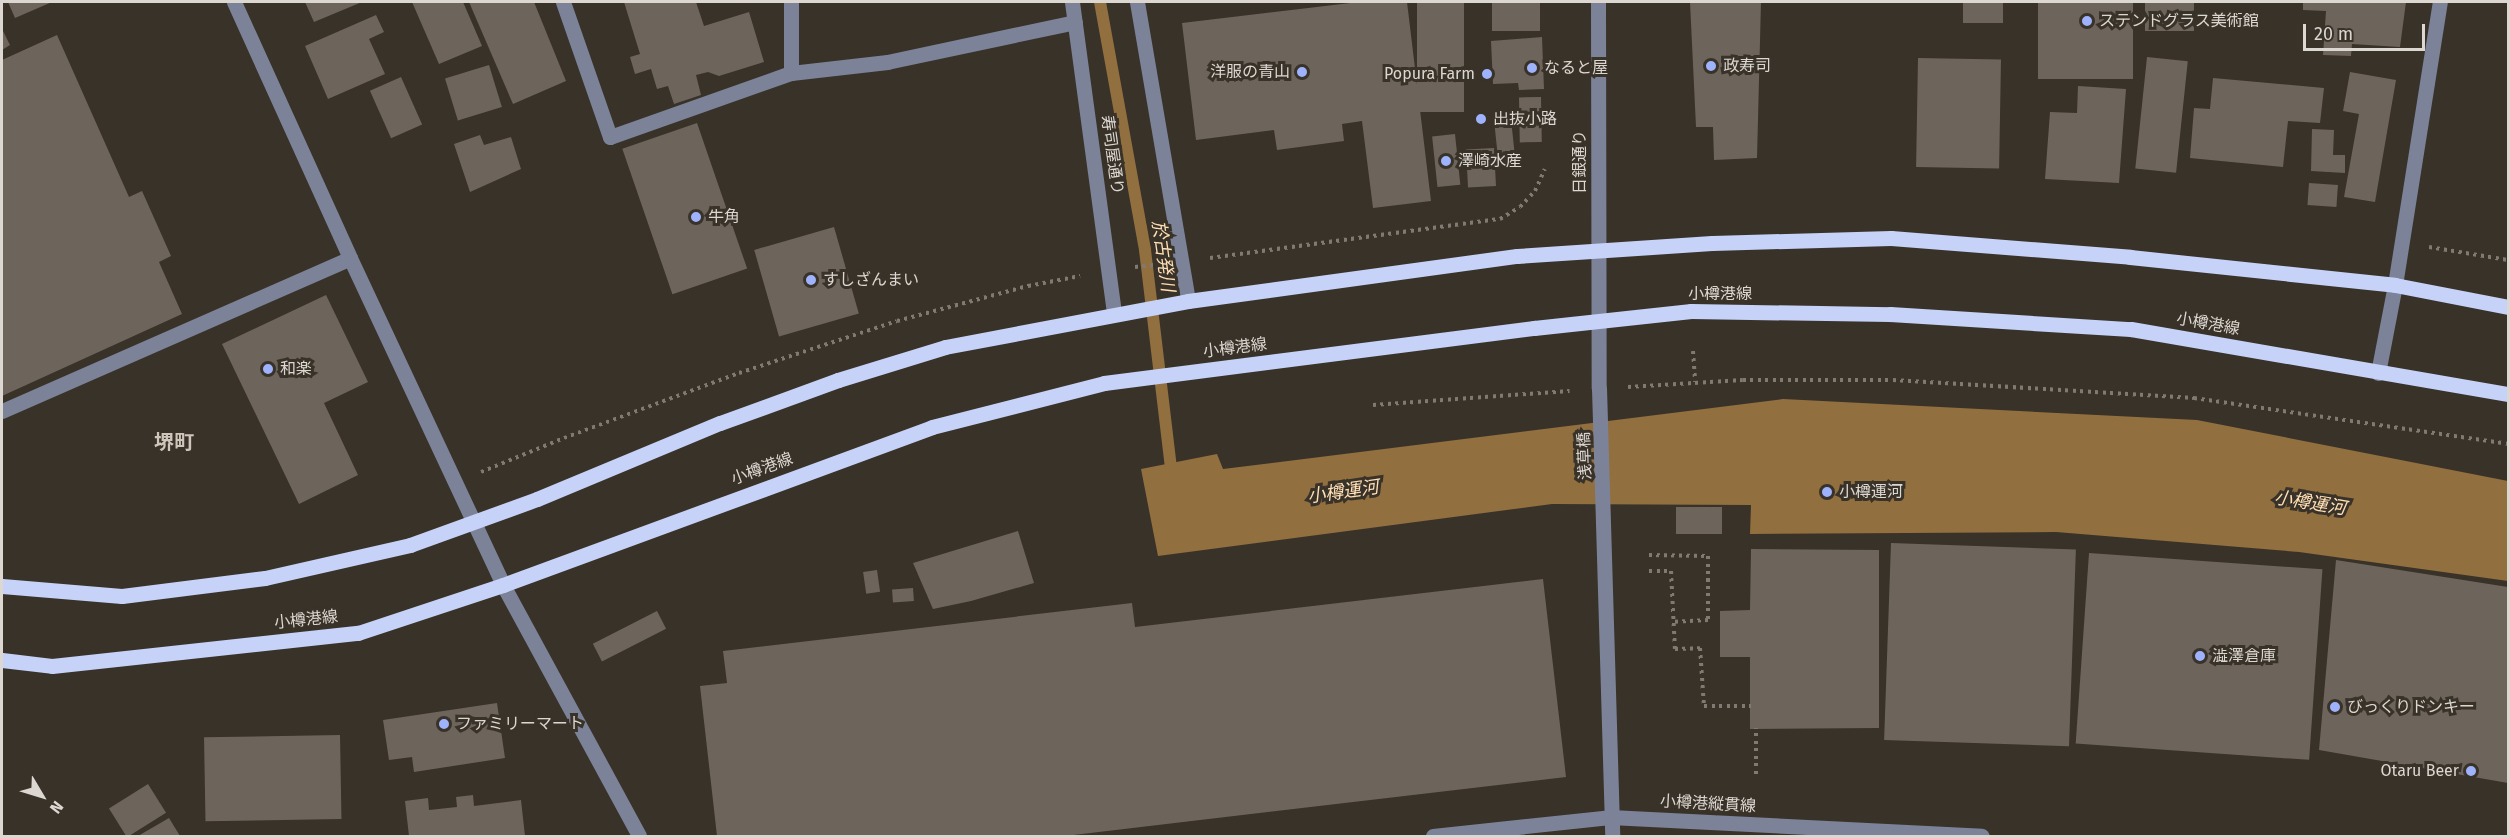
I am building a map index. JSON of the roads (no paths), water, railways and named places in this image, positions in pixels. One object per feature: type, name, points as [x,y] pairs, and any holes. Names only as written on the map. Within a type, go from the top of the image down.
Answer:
[{"type":"main road","points":[[2,585],[122,596],[266,578],[410,545],[474,522],[720,423],[838,380],[945,347],[1188,301],[1517,256],[1712,243],[1891,238],[2130,257],[2395,285],[2508,307]]},
{"type":"main road","name":"小樽港線","points":[[2,660],[52,666],[358,633],[502,585],[932,427],[1104,383],[1534,328],[1691,311],[1890,314],[2131,329],[2508,394]]},
{"type":"street","points":[[234,2],[502,585],[639,837]]},
{"type":"street","points":[[563,2],[610,137],[791,73],[887,62],[1075,22]]},
{"type":"street","points":[[791,2],[791,73]]},
{"type":"street","name":"寿司屋通り","points":[[1072,2],[1114,314]]},
{"type":"street","points":[[1137,2],[1188,301]]},
{"type":"street","name":"日銀通り","points":[[1598,2],[1599,322]]},
{"type":"street","points":[[2378,373],[2395,285],[2440,2]]},
{"type":"street","points":[[2,411],[350,258]]},
{"type":"street","name":"浅草橋","points":[[1599,322],[1612,837]]},
{"type":"street","name":"小樽港縦貫線","points":[[1433,837],[1610,817],[1982,837]]},
{"type":"water","name":"小樽運河","points":[[1783,399],[2197,420],[2508,481],[2508,581],[2299,552],[2056,532],[1750,534],[1751,505],[1552,504],[1158,556],[1141,469],[1217,454],[1223,469]]},
{"type":"waterway","name":"於古発川","points":[[1100,2],[1145,250],[1172,478]]},
{"type":"place","name":"ステンドグラス美術館","points":[[2087,21]]},
{"type":"place","name":"政寿司","points":[[1711,66]]},
{"type":"place","name":"なると屋","points":[[1532,68]]},
{"type":"place","name":"洋服の青山","points":[[1302,72]]},
{"type":"place","name":"Popura Farm","points":[[1487,74]]},
{"type":"place","name":"出抜小路","points":[[1481,119]]},
{"type":"place","name":"澤崎水産","points":[[1446,161]]},
{"type":"place","name":"牛角","points":[[696,217]]},
{"type":"place","name":"すしざんまい","points":[[811,280]]},
{"type":"place","name":"和楽","points":[[268,369]]},
{"type":"place","name":"小樽運河","points":[[1827,492]]},
{"type":"place","name":"澁澤倉庫","points":[[2200,656]]},
{"type":"place","name":"びっくりドンキー","points":[[2335,707]]},
{"type":"place","name":"ファミリーマート","points":[[444,724]]},
{"type":"place","name":"Otaru Beer","points":[[2471,771]]},
{"type":"district","name":"堺町","points":[[174,442]]}]
